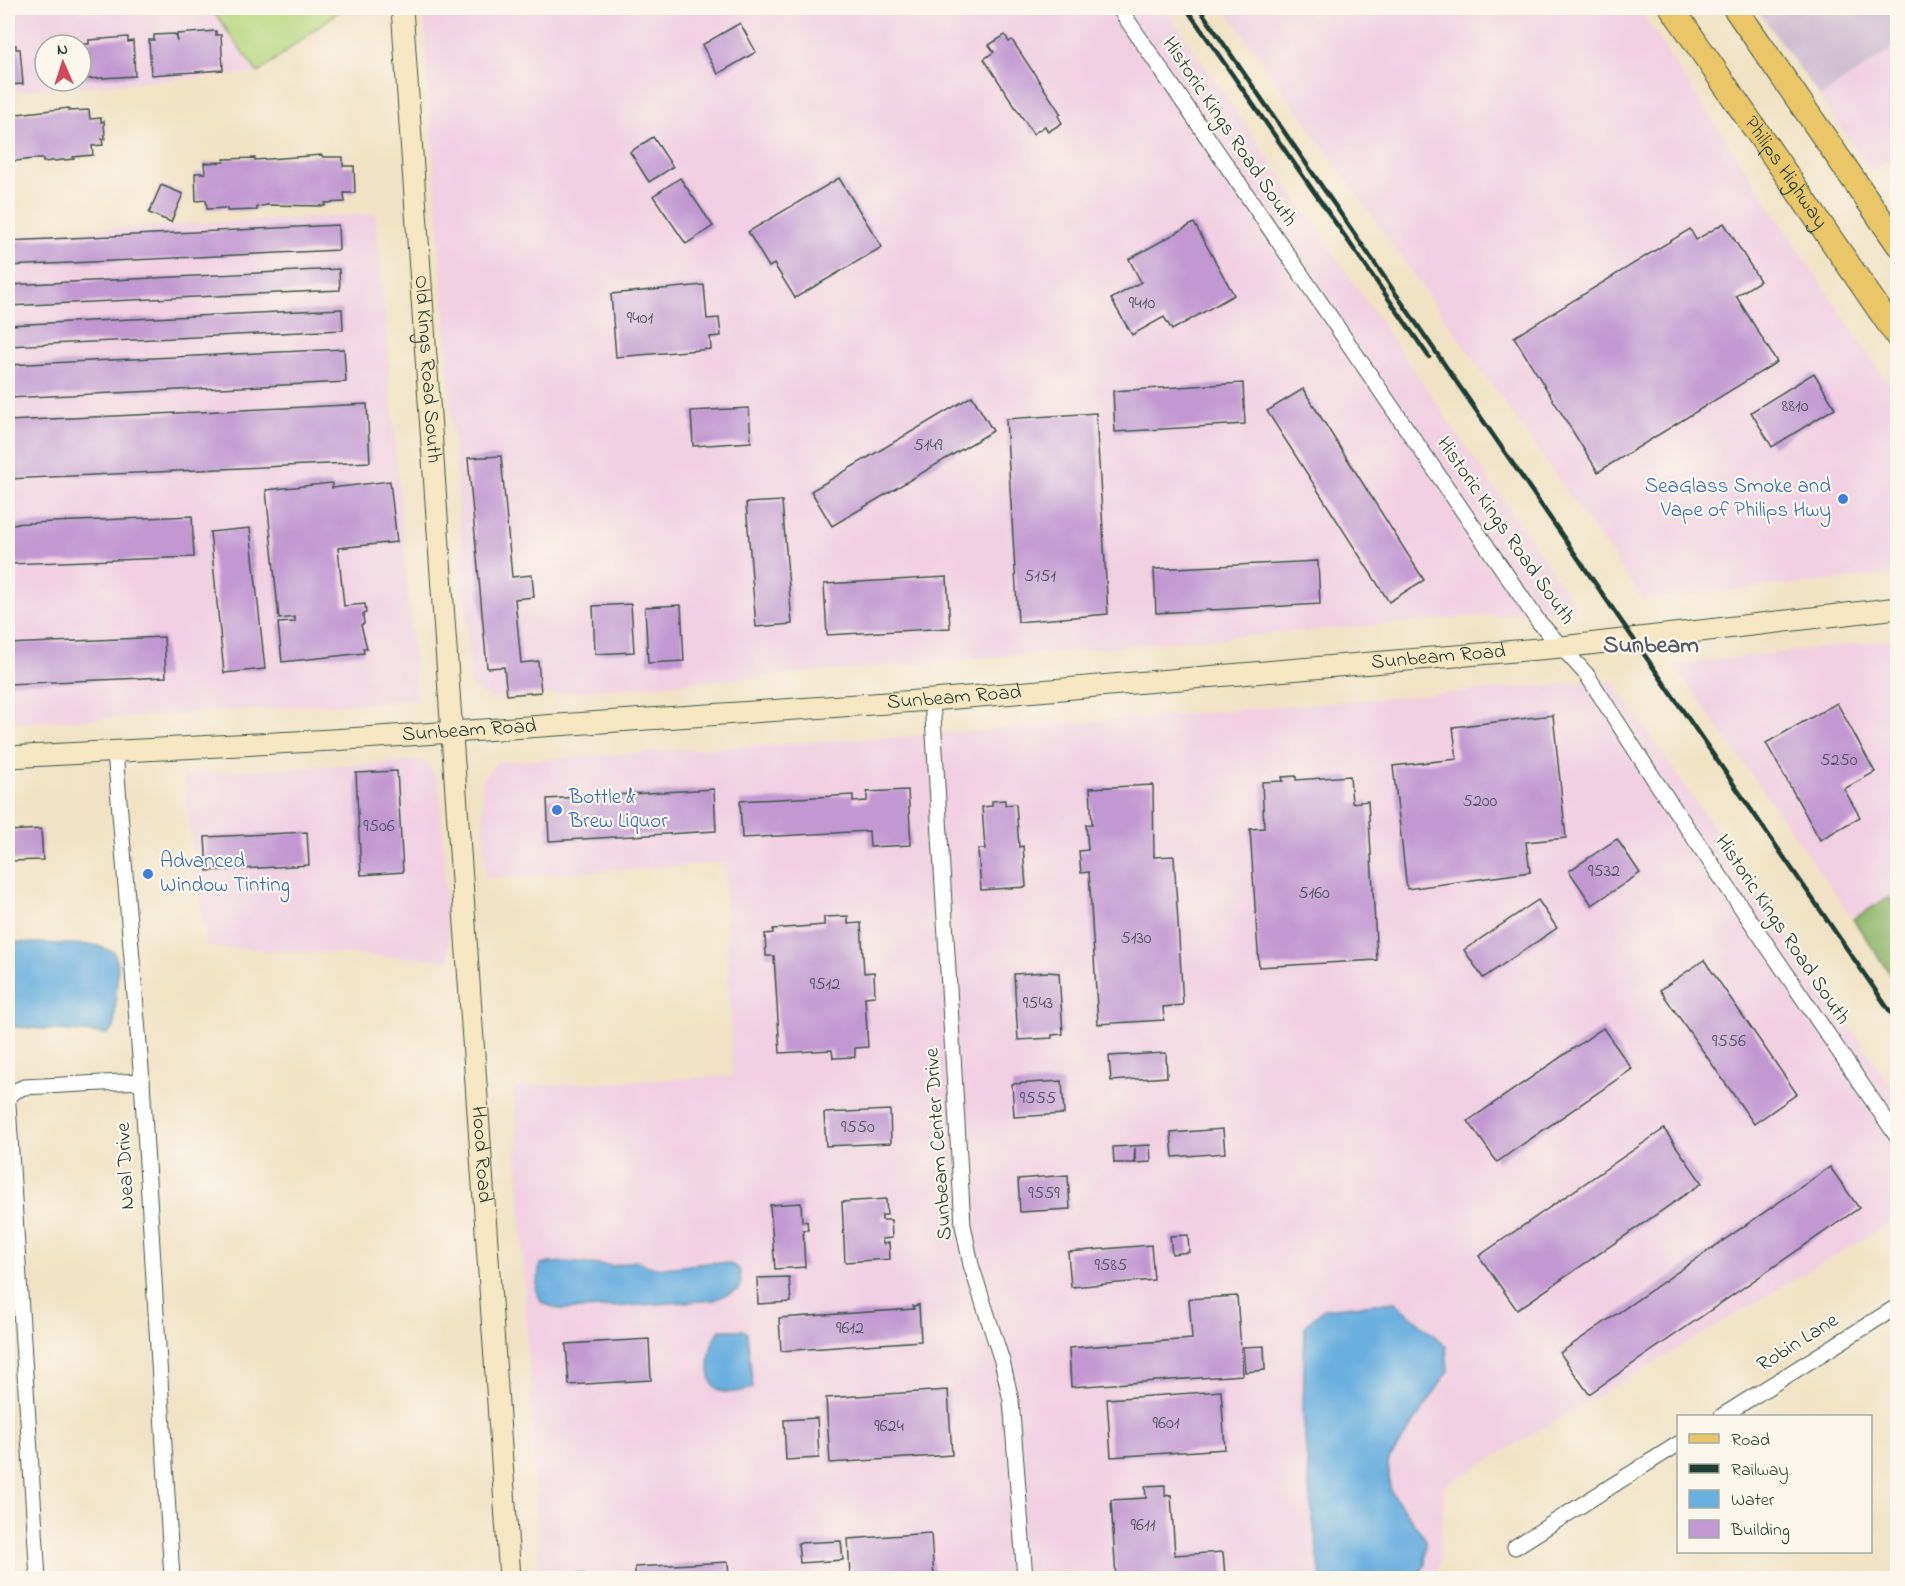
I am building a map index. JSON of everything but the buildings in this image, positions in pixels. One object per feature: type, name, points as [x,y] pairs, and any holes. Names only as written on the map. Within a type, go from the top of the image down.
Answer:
[{"type":"main road","name":"Philips Highway","points":[[1672,8],[1898,337]]},
{"type":"main road","points":[[1718,8],[1742,17],[1898,244]]},
{"type":"street","name":"Old Kings Road South","points":[[402,8],[453,731]]},
{"type":"street","name":"Historic Kings Road South","points":[[1119,8],[1538,621],[1587,675],[1898,1138]]},
{"type":"street","name":"Sunbeam Road","points":[[8,757],[932,700],[1562,647],[1898,608]]},
{"type":"street","name":"Sunbeam Center Drive","points":[[932,700],[963,1224],[971,1265],[1002,1361],[1011,1400],[1025,1578]]},
{"type":"street","name":"Hood Road","points":[[453,731],[510,1578]]},
{"type":"street","name":"Neal Drive","points":[[115,752],[142,1081],[172,1578]]},
{"type":"street","points":[[38,1578],[10,1099],[24,1087],[142,1081]]},
{"type":"street","name":"Robin Lane","points":[[1724,1415],[1898,1306]]},
{"type":"street","points":[[1515,1547],[1677,1445]]},
{"type":"shaded area","points":[[8,8],[211,8],[258,73],[93,86],[93,33],[33,33],[33,90],[8,92]]},
{"type":"shaded area","points":[[423,8],[1165,8],[1577,608],[492,699],[471,687]]},
{"type":"shaded area","points":[[1225,8],[1638,8],[1897,397],[1897,574],[1643,599]]},
{"type":"shaded area","points":[[1756,8],[1897,8],[1897,46],[1820,97]]},
{"type":"shaded area","points":[[1897,46],[1897,154],[1871,171],[1820,97]]},
{"type":"shaded area","points":[[376,214],[417,700],[8,724],[8,234]]},
{"type":"shaded area","points":[[1897,639],[1897,909],[1888,897],[1853,919],[1674,665]]},
{"type":"shaded area","points":[[1612,680],[1897,1095],[1897,1219],[1445,1486],[1438,1578],[540,1578],[514,1087],[732,1076],[725,875],[723,863],[485,879],[482,779],[497,762],[921,735]]},
{"type":"shaded area","points":[[426,762],[439,780],[450,960],[207,947],[183,774]]},
{"type":"green space","points":[[211,8],[343,8],[258,73]]},
{"type":"green space","points":[[1889,897],[1897,909],[1897,984],[1853,919]]},
{"type":"water","points":[[8,942],[95,945],[114,952],[118,964],[114,1028],[107,1034],[8,1026]]},
{"type":"water","points":[[637,1260],[648,1266],[661,1268],[703,1263],[729,1264],[739,1269],[741,1281],[738,1290],[714,1300],[583,1309],[559,1309],[542,1303],[536,1290],[540,1264],[565,1262],[614,1266]]},
{"type":"water","points":[[1395,1302],[1446,1346],[1448,1372],[1388,1461],[1390,1490],[1426,1540],[1425,1565],[1416,1578],[1321,1578],[1310,1498],[1303,1412],[1305,1326],[1324,1309]]},
{"type":"water","points":[[720,1330],[743,1330],[747,1333],[753,1388],[724,1392],[716,1388],[712,1382],[709,1359],[713,1342]]},
{"type":"water","points":[[582,1573],[589,1578],[545,1578],[551,1575]]},
{"type":"railway","points":[[1186,8],[1429,357]]},
{"type":"railway","points":[[1199,8],[1898,1023]]},
{"type":"place","name":"SeaGlass Smoke and Vape of Philips Hwy","points":[[1843,499]]},
{"type":"place","name":"Bottle & Brew Liquor","points":[[557,810]]},
{"type":"place","name":"Advanced Window Tinting","points":[[148,874]]},
{"type":"district","name":"Sunbeam","points":[[1651,646]]}]
